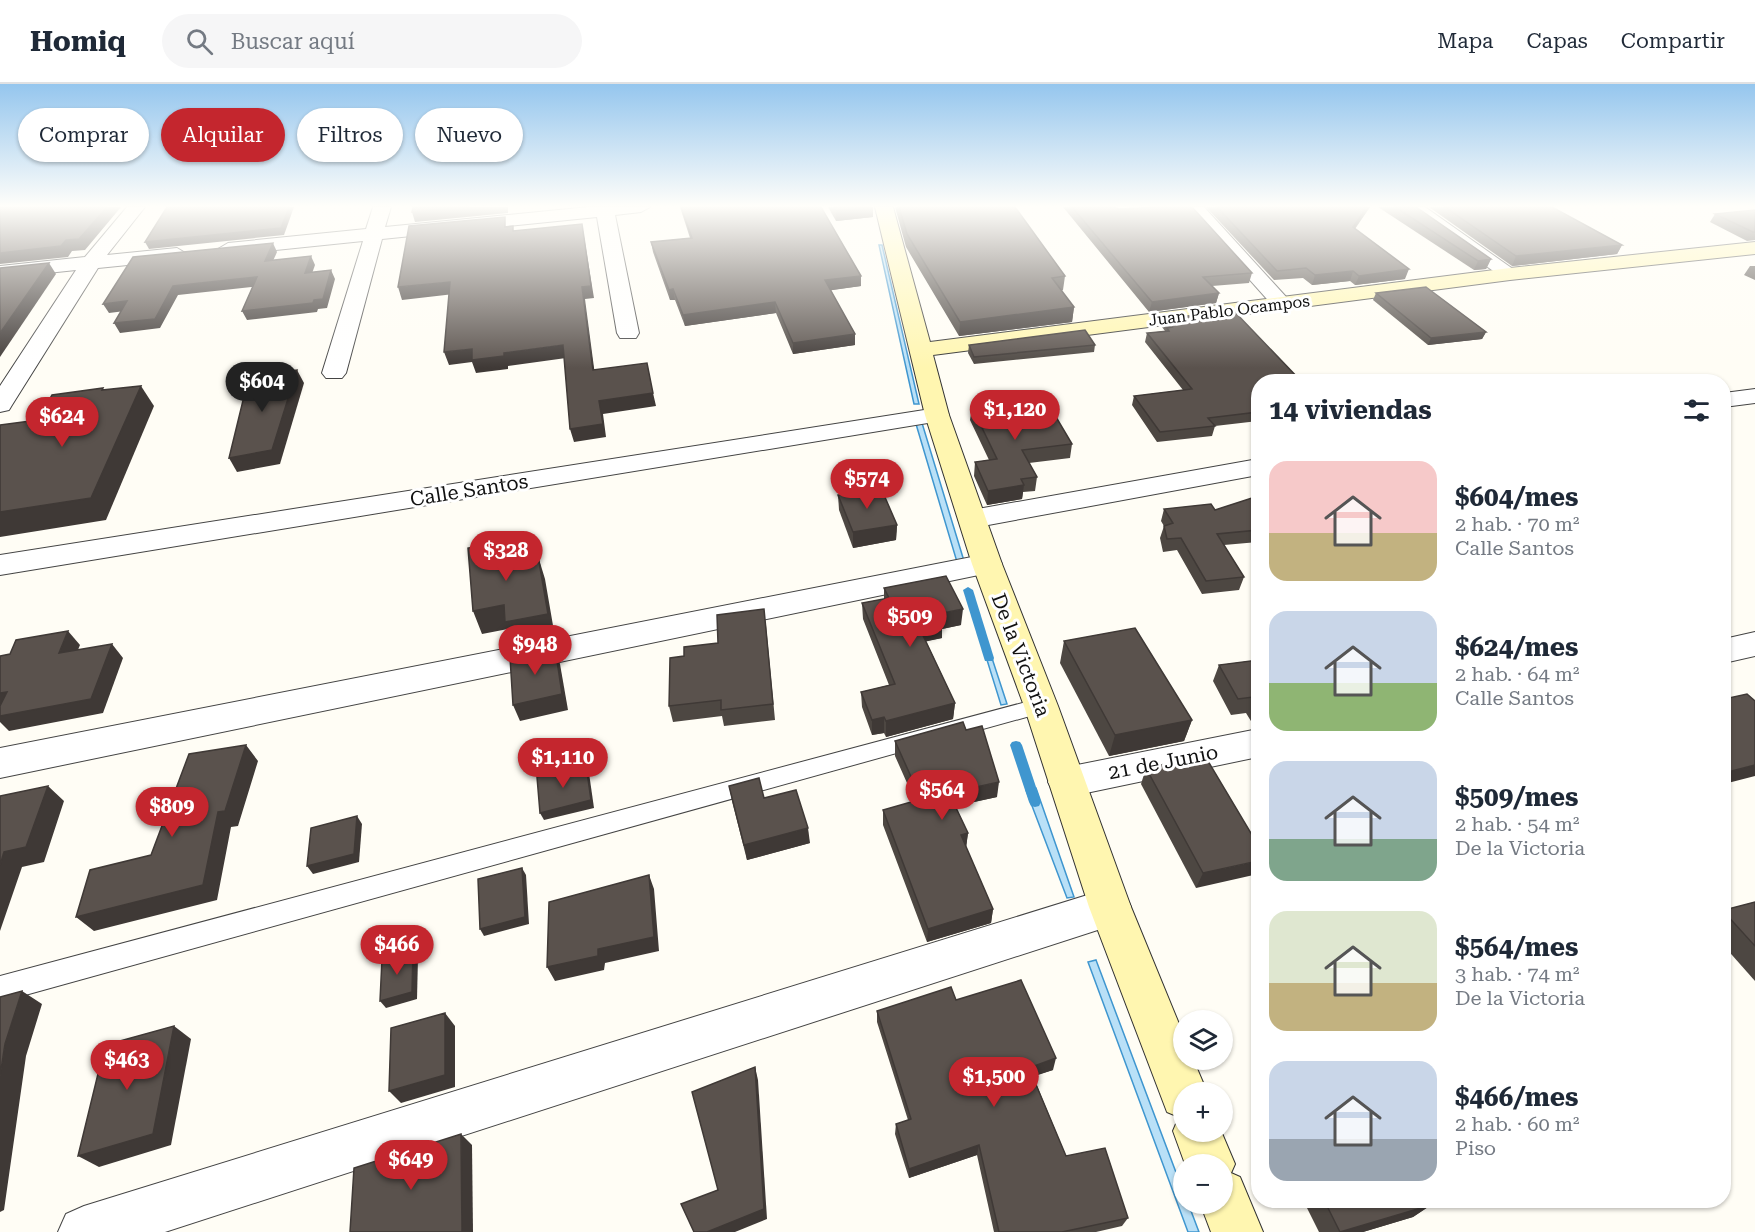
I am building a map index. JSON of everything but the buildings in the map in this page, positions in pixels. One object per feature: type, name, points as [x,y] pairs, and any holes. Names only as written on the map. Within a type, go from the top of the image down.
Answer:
[{"type":"main road","name":"De la Victoria","points":[[899,261],[937,415],[987,564],[1041,706],[1110,907],[1179,1082]]},
{"type":"main road","name":"Juan Pablo Ocampos","points":[[919,350],[1510,274],[1637,261]]},
{"type":"main road","points":[[1230,1214],[1237,1232]]},
{"type":"street","points":[[0,405],[93,261]]},
{"type":"street","points":[[0,272],[116,261]]},
{"type":"street","points":[[334,372],[368,261]]},
{"type":"street","points":[[614,261],[628,333]]},
{"type":"street","points":[[1243,261],[1281,303]]},
{"type":"street","points":[[1491,261],[1510,274]]},
{"type":"street","points":[[1731,399],[1755,396]]},
{"type":"street","name":"Calle Santos","points":[[0,565],[937,415]]},
{"type":"street","points":[[972,519],[1251,468]]},
{"type":"street","points":[[0,763],[987,564]]},
{"type":"street","points":[[1731,649],[1755,644]]},
{"type":"street","name":"21 de Junio","points":[[1067,782],[1251,744]]},
{"type":"street","points":[[84,1232],[1110,907]]},
{"type":"lane","points":[[0,989],[1041,706]]},
{"type":"water","points":[[882,261],[886,261],[919,404],[914,404]]},
{"type":"water","points":[[922,423],[964,561],[957,562],[916,424]]},
{"type":"water","points":[[988,646],[1007,704],[1001,705],[983,647]]},
{"type":"water","points":[[1036,788],[1074,897],[1067,898],[1026,790]]},
{"type":"water","points":[[1096,960],[1173,1164],[1173,1192],[1088,962]]},
{"type":"water","points":[[1181,1214],[1192,1214],[1199,1232],[1188,1232]]},
{"type":"waterway","points":[[968,590],[989,658]]},
{"type":"waterway","points":[[1016,745],[1035,802]]}]
